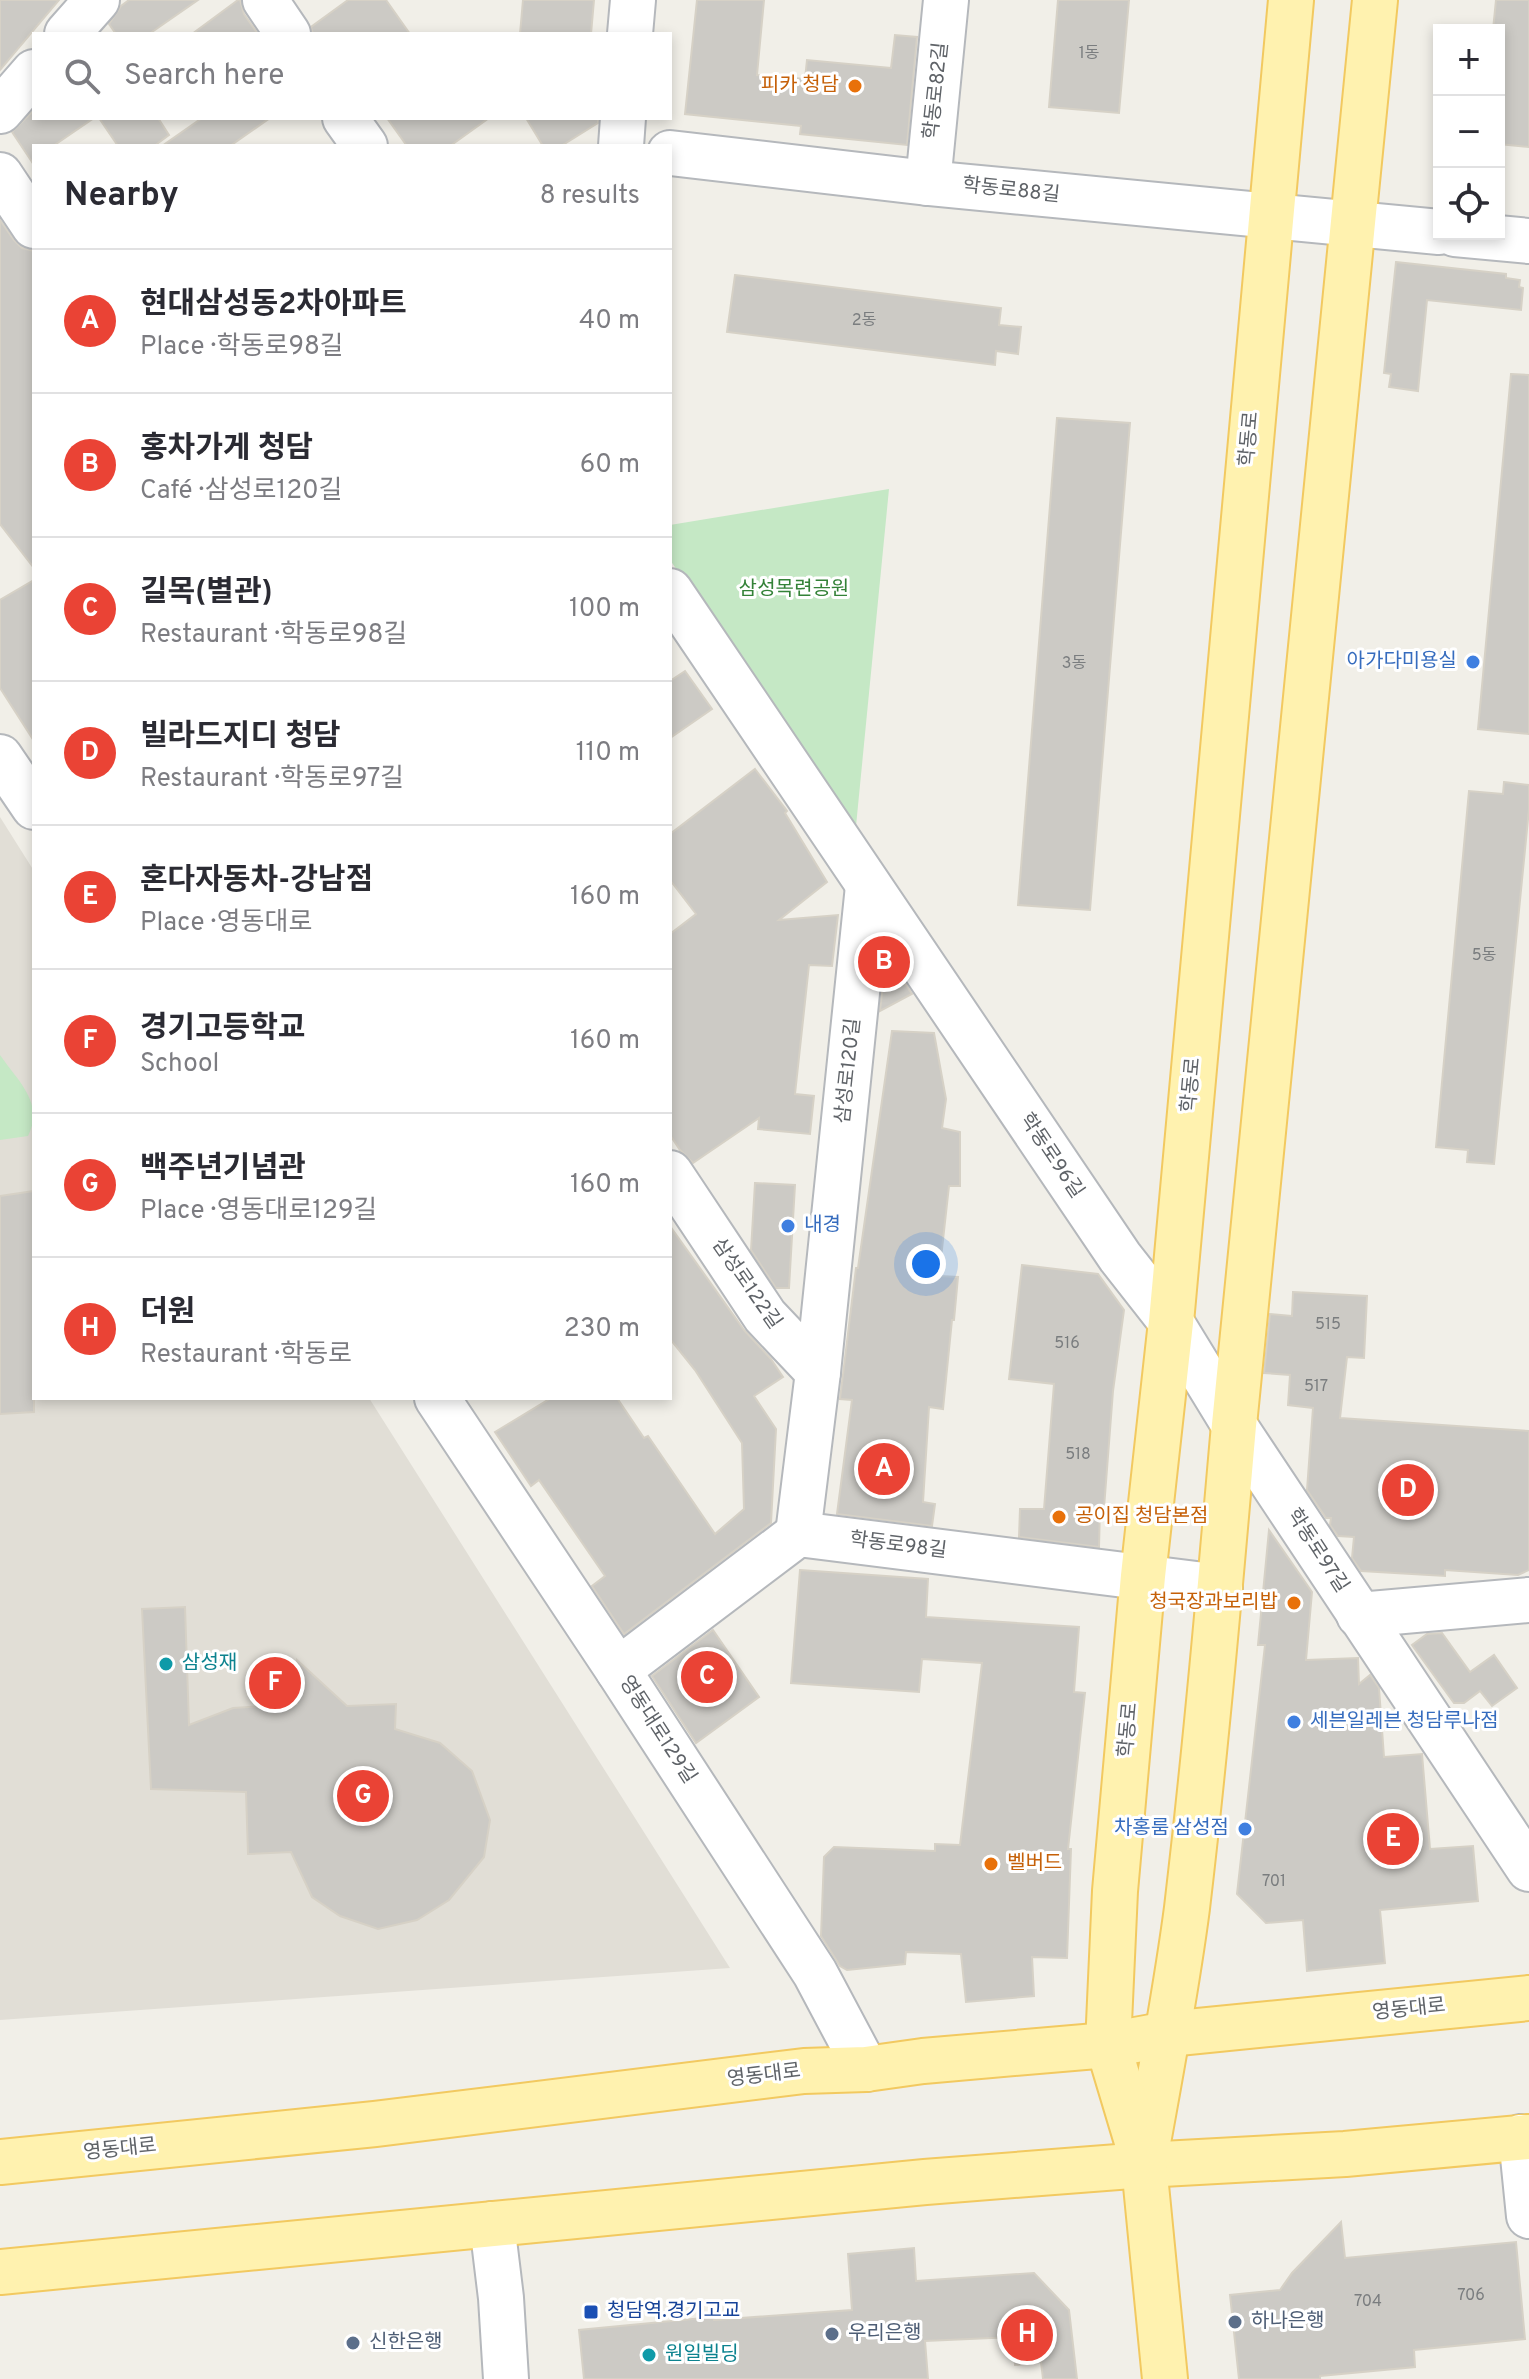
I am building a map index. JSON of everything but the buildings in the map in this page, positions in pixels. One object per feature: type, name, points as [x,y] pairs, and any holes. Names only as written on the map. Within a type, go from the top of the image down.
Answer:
[{"type":"main road","name":"학동로","points":[[1165,2379],[1144,2165],[1108,2045],[1115,1891],[1143,1576],[1171,1322],[1291,0]]},
{"type":"main road","name":"학동로","points":[[1144,2165],[1186,1910],[1375,0]]},
{"type":"main road","name":"영동대로","points":[[0,2162],[375,2124],[804,2071],[866,2069],[1108,2045],[1168,2034],[1529,1998]]},
{"type":"main road","points":[[0,2272],[909,2184],[1144,2165],[1345,2154],[1525,2137]]},
{"type":"street","points":[[69,32],[97,0]]},
{"type":"street","points":[[265,0],[287,32]]},
{"type":"street","points":[[630,32],[633,0]]},
{"type":"street","name":"학동로82길","points":[[928,183],[946,0]]},
{"type":"street","points":[[0,111],[32,74]]},
{"type":"street","points":[[346,120],[364,144]]},
{"type":"street","points":[[621,144],[623,120]]},
{"type":"street","name":"학동로88길","points":[[672,153],[928,183],[1433,231]]},
{"type":"street","points":[[0,175],[32,223]]},
{"type":"street","points":[[1505,239],[1529,241]]},
{"type":"street","points":[[672,594],[868,886]]},
{"type":"street","points":[[0,757],[32,804]]},
{"type":"street","name":"학동로96길","points":[[868,886],[1120,1257],[1171,1322],[1234,1425]]},
{"type":"street","name":"삼성로120길","points":[[818,1372],[868,886]]},
{"type":"street","name":"삼성로122길","points":[[672,1176],[765,1316],[818,1372]]},
{"type":"street","points":[[618,1670],[798,1534],[818,1372]]},
{"type":"street","name":"영동대로129길","points":[[438,1400],[815,1973],[866,2069]]},
{"type":"street","name":"학동로97길","points":[[1234,1425],[1359,1615],[1529,1600]]},
{"type":"street","name":"학동로98길","points":[[798,1534],[1220,1587]]},
{"type":"street","points":[[1359,1615],[1529,1869]]},
{"type":"street","points":[[1525,2137],[1529,2216]]},
{"type":"street","points":[[492,2224],[506,2379]]},
{"type":"shaded area","points":[[0,817],[32,868],[32,1400],[370,1400],[730,1968],[0,2020]]},
{"type":"green space","name":"삼성목련공원","points":[[889,489],[856,826],[672,563],[672,525]]},
{"type":"green space","points":[[0,1055],[27,1093],[32,1108],[32,1124],[28,1136],[0,1140]]},
{"type":"place","name":"피카 청담","points":[[855,86]]},
{"type":"place","name":"아가다미용실","points":[[1473,662]]},
{"type":"place","name":"홍차가게 청담","points":[[884,962]]},
{"type":"place","name":"내경","points":[[788,1226]]},
{"type":"place","name":"현대삼성동2차아파트","points":[[884,1469]]},
{"type":"place","name":"빌라드지디 청담","points":[[1408,1490]]},
{"type":"place","name":"공이집 청담본점","points":[[1059,1517]]},
{"type":"place","name":"청국장과보리밥","points":[[1294,1603]]},
{"type":"place","name":"삼성재","points":[[166,1664]]},
{"type":"place","name":"길목(별관)","points":[[707,1677]]},
{"type":"place","name":"경기고등학교","points":[[275,1683]]},
{"type":"place","name":"세븐일레븐 청담루나점","points":[[1294,1722]]},
{"type":"place","name":"백주년기념관","points":[[363,1796]]},
{"type":"place","name":"차홍룸 삼성점","points":[[1245,1829]]},
{"type":"place","name":"혼다자동차-강남점","points":[[1393,1839]]},
{"type":"place","name":"벨버드","points":[[991,1864]]},
{"type":"place","name":"청담역.경기고교","points":[[591,2312]]},
{"type":"place","name":"하나은행","points":[[1235,2322]]},
{"type":"place","name":"우리은행","points":[[832,2334]]},
{"type":"place","name":"더원","points":[[1027,2335]]},
{"type":"place","name":"신한은행","points":[[353,2343]]},
{"type":"place","name":"원일빌딩","points":[[649,2355]]}]
